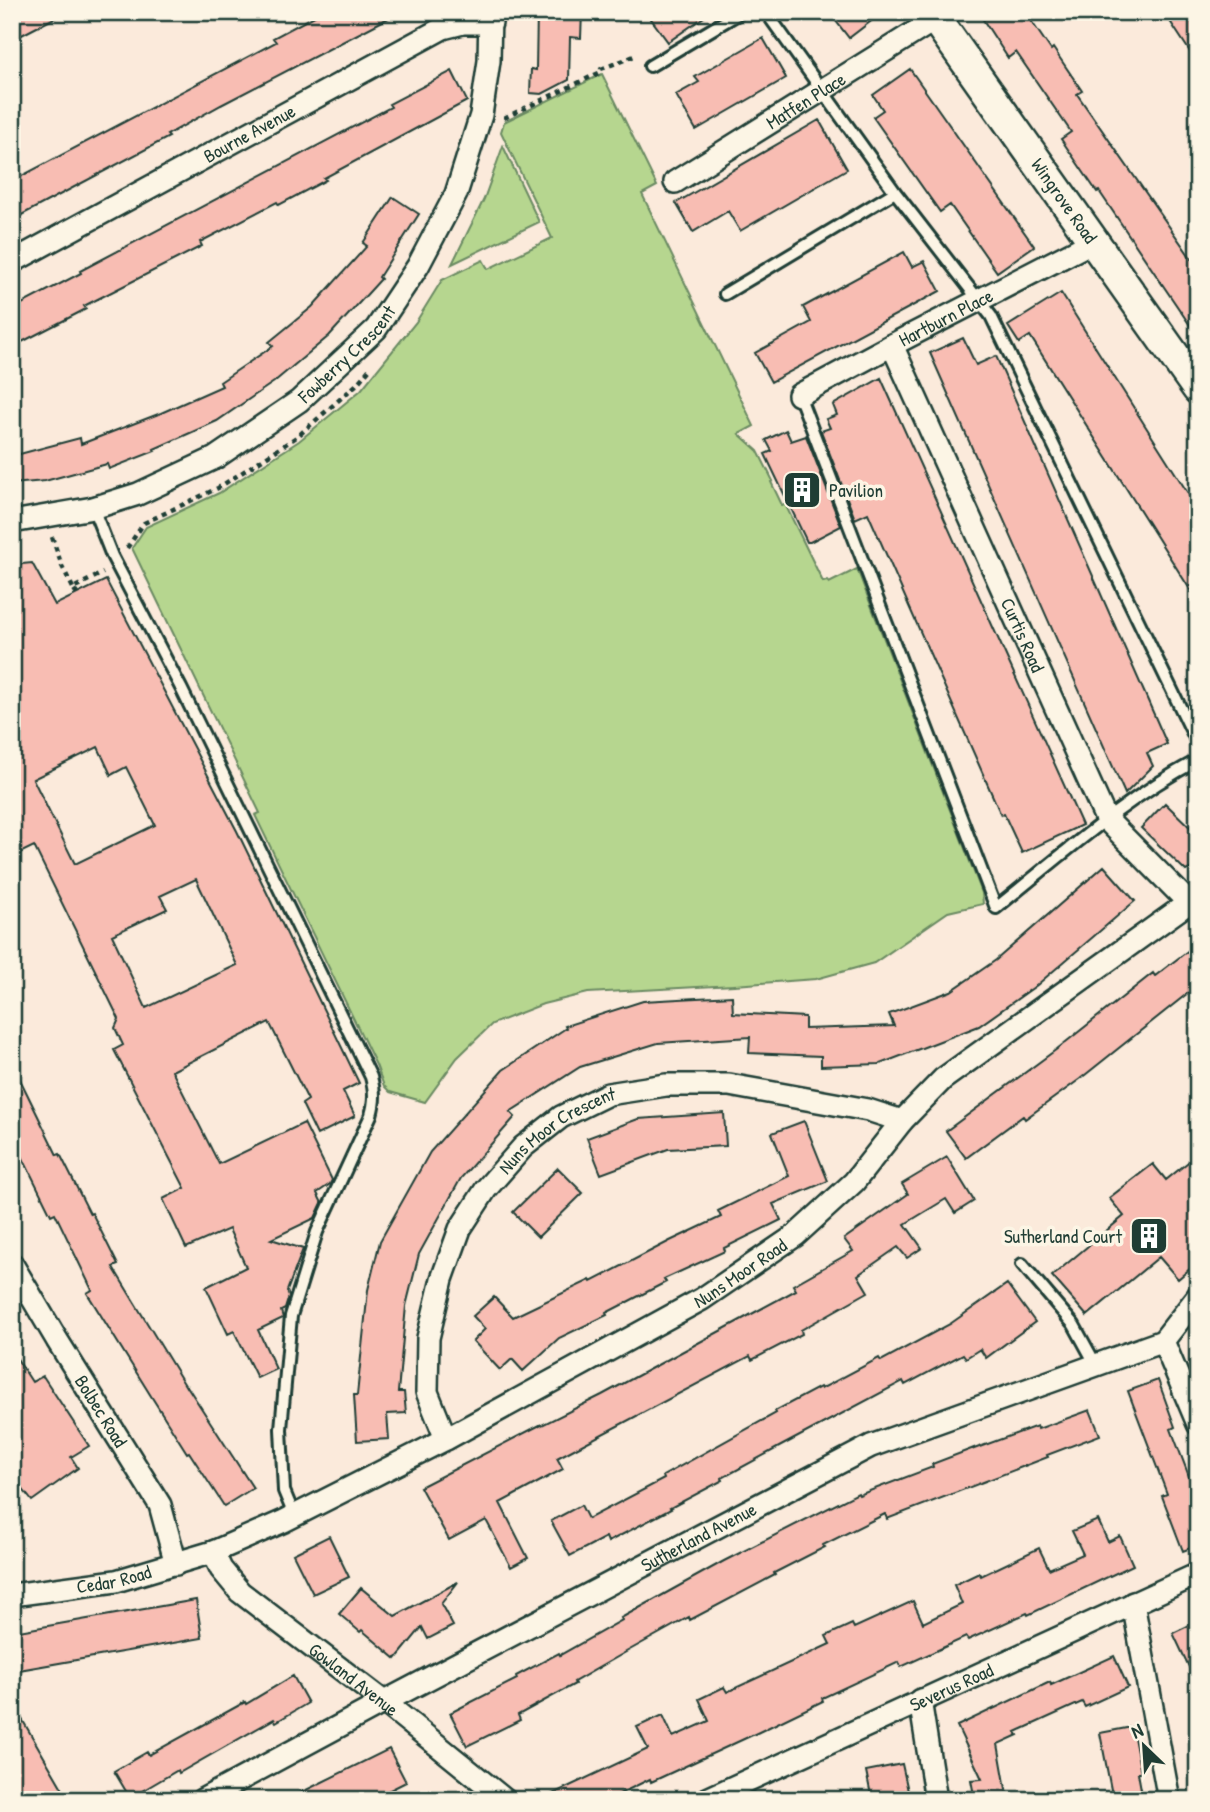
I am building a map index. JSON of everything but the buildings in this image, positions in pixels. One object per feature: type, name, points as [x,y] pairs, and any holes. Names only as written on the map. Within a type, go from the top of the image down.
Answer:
[{"type":"street","name":"Matfen Place","points":[[676,183],[823,91],[934,16]]},
{"type":"street","name":"Wingrove Road","points":[[934,16],[1198,389]]},
{"type":"street","name":"Bourne Avenue","points":[[12,262],[443,28],[491,18]]},
{"type":"street","name":"Fowberry Crescent","points":[[12,522],[93,508],[138,494],[215,457],[299,401],[376,329],[418,266],[456,194],[481,115],[489,61],[491,18]]},
{"type":"street","name":"Hartburn Place","points":[[799,395],[1094,241]]},
{"type":"street","name":"Curtis Road","points":[[891,345],[1106,819],[1193,899]]},
{"type":"street","name":"Nuns Moor Road","points":[[213,1552],[295,1515],[446,1439],[702,1299],[796,1236],[854,1182],[902,1121],[943,1079],[1193,899]]},
{"type":"street","name":"Nuns Moor Crescent","points":[[446,1439],[427,1392],[428,1338],[442,1279],[460,1229],[486,1189],[523,1147],[561,1117],[608,1094],[666,1085],[729,1085],[868,1110],[902,1121]]},
{"type":"street","name":"Bolbec Road","points":[[12,1264],[160,1504],[176,1564]]},
{"type":"street","points":[[1198,1296],[1163,1341],[1198,1424]]},
{"type":"street","name":"Sutherland Avenue","points":[[202,1800],[871,1446],[1163,1341]]},
{"type":"street","name":"Cedar Road","points":[[12,1595],[116,1581],[213,1552]]},
{"type":"street","name":"Gowland Avenue","points":[[213,1552],[221,1569],[240,1592],[384,1702],[505,1800]]},
{"type":"street","name":"Severus Road","points":[[705,1800],[1198,1574]]},
{"type":"street","points":[[1133,1603],[1169,1800]]},
{"type":"street","points":[[920,1700],[936,1800]]},
{"type":"lane","points":[[650,66],[741,12]]},
{"type":"lane","points":[[766,12],[895,192],[991,316],[1198,744]]},
{"type":"lane","points":[[725,294],[895,192]]},
{"type":"lane","points":[[799,395],[996,908],[1106,819],[1173,773],[1198,760]]},
{"type":"lane","points":[[93,508],[117,566],[187,700],[374,1088],[375,1102],[371,1115],[317,1232],[291,1316],[281,1429],[284,1491],[295,1515]]},
{"type":"lane","points":[[1022,1264],[1073,1325],[1097,1365]]},
{"type":"path","points":[[52,537],[62,566],[77,594]]},
{"type":"path","points":[[73,587],[117,566]]},
{"type":"green space","points":[[602,74],[657,186],[642,194],[754,426],[739,434],[758,451],[782,505],[785,504],[823,582],[829,583],[857,569],[982,893],[983,904],[948,912],[874,963],[816,979],[588,993],[543,1004],[492,1024],[457,1058],[425,1102],[390,1092],[384,1086],[255,815],[260,813],[132,548],[146,527],[219,493],[299,441],[361,390],[416,322],[442,280],[483,260],[488,269],[552,238],[501,132],[504,122]]},
{"type":"green space","points":[[503,146],[539,222],[452,264],[484,199]]},
{"type":"place","name":"Pavilion","points":[[802,490]]},
{"type":"place","name":"Sutherland Court","points":[[1149,1236]]}]
